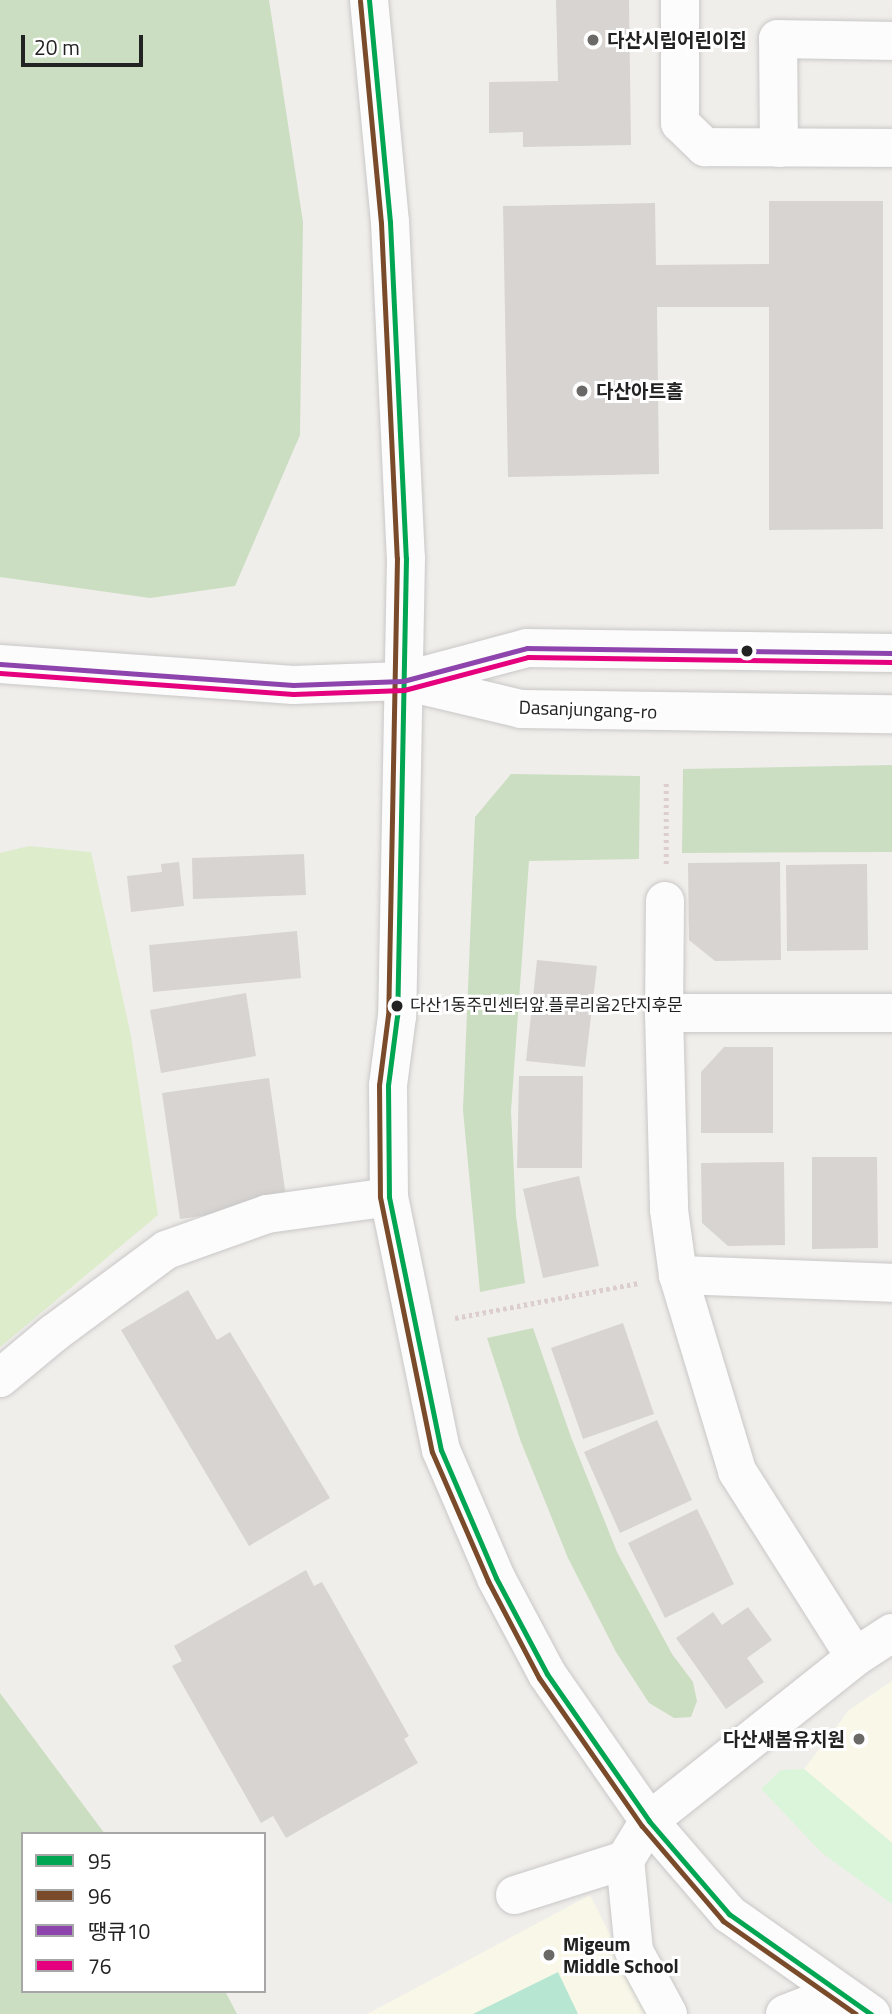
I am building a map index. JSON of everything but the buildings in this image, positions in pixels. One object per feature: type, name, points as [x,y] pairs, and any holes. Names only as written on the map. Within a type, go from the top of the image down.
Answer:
[{"type":"street","points":[[369,0],[391,235],[405,558],[397,1016],[388,1085],[389,1197],[441,1450],[496,1578],[547,1674],[649,1821],[729,1914],[865,2010]]},
{"type":"street","points":[[680,0],[680,123],[705,147],[892,148]]},
{"type":"street","points":[[779,148],[778,39],[892,41]]},
{"type":"street","points":[[0,664],[293,684],[403,681],[527,648],[892,653]]},
{"type":"street","name":"Dasanjungang-ro","points":[[403,681],[521,709],[892,714]]},
{"type":"street","points":[[665,901],[664,1013],[669,1210],[678,1275],[737,1471],[855,1657]]},
{"type":"street","points":[[664,1013],[892,1013]]},
{"type":"street","points":[[0,1378],[54,1333],[166,1250],[267,1214],[389,1197]]},
{"type":"street","points":[[678,1275],[892,1283]]},
{"type":"street","points":[[668,2014],[634,1951],[625,1860],[649,1821],[855,1657],[892,1633]]},
{"type":"street","points":[[515,1895],[625,1860]]},
{"type":"street","points":[[785,2014],[817,2002],[865,2010]]},
{"type":"path","points":[[665,901],[666,781]]},
{"type":"path","points":[[414,1326],[678,1275]]},
{"type":"shaded area","name":"다산새봄유치원","points":[[892,1681],[892,1843],[804,1769],[849,1710]]},
{"type":"shaded area","name":"Migeum Middle School","points":[[590,1895],[650,2014],[367,2014]]},
{"type":"green space","points":[[0,0],[269,0],[303,222],[300,435],[235,586],[150,598],[0,577]]},
{"type":"green space","points":[[892,765],[892,852],[682,853],[683,769]]},
{"type":"green space","points":[[511,774],[640,776],[639,859],[529,861],[511,1111],[516,1216],[525,1283],[480,1292],[463,1110],[475,817]]},
{"type":"green space","points":[[29,846],[91,852],[131,1036],[158,1215],[0,1347],[0,853]]},
{"type":"green space","points":[[533,1328],[571,1437],[617,1552],[672,1654],[693,1682],[697,1701],[691,1717],[674,1718],[649,1703],[616,1652],[568,1558],[521,1442],[487,1338]]},
{"type":"green space","points":[[0,1693],[104,1832],[21,1832],[21,1993],[226,1993],[237,2014],[0,2014]]},
{"type":"green space","points":[[804,1769],[892,1843],[892,1904],[822,1853],[761,1789],[781,1770]]},
{"type":"green space","points":[[558,1972],[578,2014],[473,2014]]},
{"type":"transit line","name":"95","points":[[369,0],[390,222],[406,558],[397,1016],[388,1085],[389,1197],[441,1450],[496,1578],[547,1674],[649,1821],[729,1914],[871,2014]]},
{"type":"transit line","name":"96","points":[[360,1],[381,223],[397,558],[388,1015],[379,1085],[380,1197],[432,1452],[488,1581],[539,1678],[642,1826],[723,1921],[856,2014]]},
{"type":"transit line","name":"땡큐10","points":[[0,664],[293,685],[403,681],[527,648],[892,653]]},
{"type":"transit line","name":"76","points":[[0,673],[293,694],[404,690],[528,657],[892,662]]},
{"type":"place","name":"다산시립어린이집","points":[[593,40]]},
{"type":"place","name":"다산아트홀","points":[[582,391]]},
{"type":"place","name":"다산1동주민센터앞.플루리움2단지후문","points":[[397,1006]]},
{"type":"place","name":"다산새봄유치원","points":[[859,1739]]},
{"type":"place","name":"Migeum Middle School","points":[[549,1955]]}]
